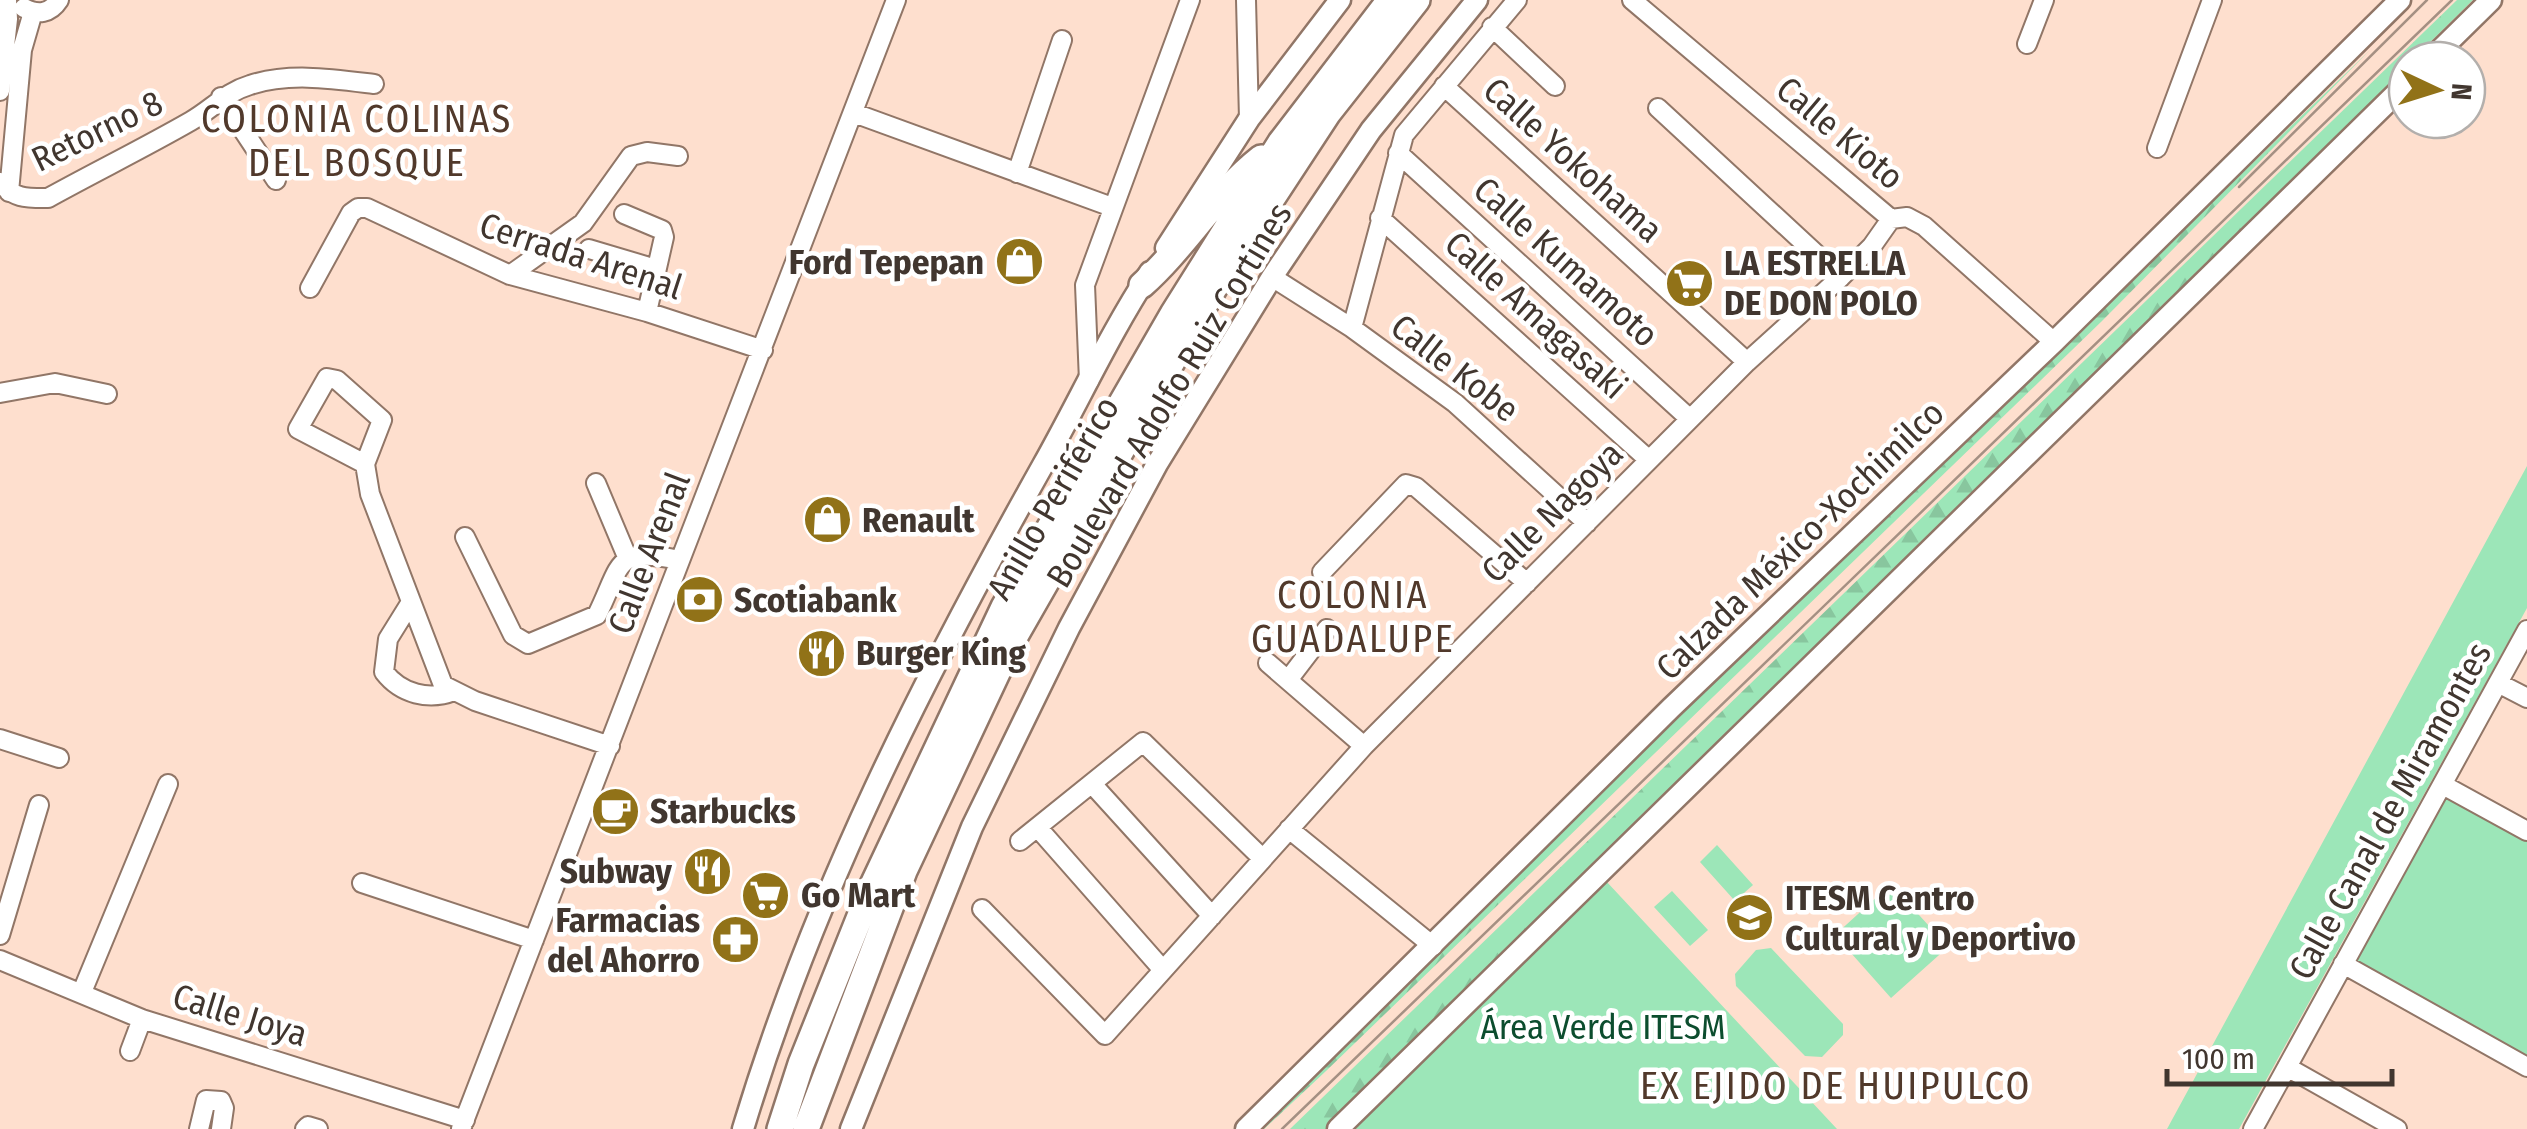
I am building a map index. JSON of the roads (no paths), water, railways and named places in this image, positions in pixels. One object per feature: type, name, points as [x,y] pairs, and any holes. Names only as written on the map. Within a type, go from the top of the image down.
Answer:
[{"type":"highway","name":"Anillo Periférico","points":[[780,1129],[800,1064],[871,888],[1004,608],[1173,314],[1281,142],[1390,0]]},
{"type":"highway","name":"Anillo Periférico","points":[[806,1129],[904,871],[1011,643],[1221,276],[1328,114],[1417,0]]},
{"type":"highway","points":[[1142,285],[1182,246],[1239,177],[1281,142]]},
{"type":"highway","points":[[826,1129],[837,1040]]},
{"type":"main road","name":"Boulevard Adolfo Ruiz Cortines","points":[[743,1129],[772,1036],[836,871],[938,655],[1142,285],[1249,119],[1340,0]]},
{"type":"main road","name":"Boulevard Adolfo Ruiz Cortines","points":[[851,1129],[972,828],[1069,628],[1157,464],[1272,277],[1372,130],[1476,0]]},
{"type":"main road","name":"Calzada México-Xochimilco","points":[[1246,1129],[1671,708],[2054,342],[2400,0]]},
{"type":"main road","points":[[2451,40],[2492,0]]},
{"type":"main road","points":[[1338,1129],[2387,102]]},
{"type":"street","points":[[0,91],[7,0]]},
{"type":"street","points":[[16,0],[33,12],[51,10],[60,0]]},
{"type":"street","name":"Calle Arenal","points":[[463,1124],[896,0]]},
{"type":"street","points":[[1089,382],[1085,285],[1190,0]]},
{"type":"street","points":[[1246,0],[1249,119]]},
{"type":"street","points":[[1352,328],[1404,135],[1517,0]]},
{"type":"street","name":"Calle Kioto","points":[[1632,0],[1891,219],[1907,217],[1924,226],[2054,342]]},
{"type":"street","points":[[2027,44],[2044,0]]},
{"type":"street","points":[[2156,148],[2212,0]]},
{"type":"street","points":[[4,187],[22,50],[33,12]]},
{"type":"street","points":[[1492,27],[1555,86]]},
{"type":"street","points":[[1017,172],[1062,40]]},
{"type":"street","name":"Retorno 8","points":[[4,187],[22,198],[48,198],[196,118],[221,97],[252,84],[286,79],[374,84]]},
{"type":"street","name":"Calle Yokohama","points":[[1444,86],[1747,362]]},
{"type":"street","points":[[221,97],[276,180]]},
{"type":"street","points":[[1658,108],[1841,277]]},
{"type":"street","points":[[854,113],[1112,207]]},
{"type":"street","points":[[510,275],[583,222],[631,156],[647,152],[678,156]]},
{"type":"street","name":"Calle Kumamoto","points":[[1398,153],[1690,419]]},
{"type":"street","name":"Cerrada Arenal","points":[[310,288],[351,213],[368,208],[510,275],[647,312],[764,350]]},
{"type":"street","points":[[624,214],[662,230],[664,237],[647,312]]},
{"type":"street","name":"Calle Amagasaki","points":[[1380,218],[1649,460]]},
{"type":"street","name":"Calle Nagoya","points":[[982,910],[1105,1035],[1364,746],[1747,362],[1872,246],[1891,219]]},
{"type":"street","points":[[589,250],[656,269]]},
{"type":"street","name":"Calle Kobe","points":[[1272,277],[1352,328],[1455,403],[1587,523]]},
{"type":"street","points":[[365,464],[298,429],[327,378],[337,380],[382,420],[365,464],[370,494],[443,686],[610,746]]},
{"type":"street","points":[[0,394],[54,383],[107,394]]},
{"type":"street","points":[[596,483],[628,559]]},
{"type":"street","points":[[1322,572],[1402,486],[1411,484],[1527,583]]},
{"type":"street","points":[[465,538],[513,635],[528,644],[597,615],[616,569],[628,559],[654,555],[679,560]]},
{"type":"street","points":[[411,602],[388,638],[384,672],[393,684],[413,692],[438,698],[454,691]]},
{"type":"street","points":[[1288,680],[1326,628]]},
{"type":"street","name":"Calle Canal de Miramontes","points":[[2253,1129],[2527,630]]},
{"type":"street","points":[[1268,662],[1364,746]]},
{"type":"street","points":[[2498,683],[2527,698]]},
{"type":"street","points":[[0,739],[59,758]]},
{"type":"street","points":[[1020,841],[1143,742],[1262,858]]},
{"type":"street","points":[[82,992],[168,784]]},
{"type":"street","points":[[1093,785],[1212,916]]},
{"type":"street","points":[[2443,785],[2527,831]]},
{"type":"street","points":[[0,935],[39,805]]},
{"type":"street","points":[[1038,828],[1164,970]]},
{"type":"street","points":[[1289,829],[1433,946]]},
{"type":"street","points":[[362,883],[534,940]]},
{"type":"street","name":"Calle Joya","points":[[0,960],[142,1019],[463,1124]]},
{"type":"street","points":[[2343,964],[2527,1067]]},
{"type":"street","points":[[130,1051],[142,1019]]},
{"type":"street","points":[[2287,1066],[2398,1129]]},
{"type":"street","points":[[198,1129],[206,1100],[221,1101],[224,1108],[220,1129]]},
{"type":"street","points":[[305,1129],[318,1129]]},
{"type":"tram line","points":[[2239,187],[2427,0]]},
{"type":"tram line","points":[[1282,1129],[2452,0]]},
{"type":"place","name":"Ford Tepepan","points":[[1019,262]]},
{"type":"place","name":"LA ESTRELLA DE DON POLO","points":[[1689,283]]},
{"type":"place","name":"Renault","points":[[827,520]]},
{"type":"place","name":"Scotiabank","points":[[699,600]]},
{"type":"place","name":"Burger King","points":[[821,653]]},
{"type":"place","name":"Starbucks","points":[[615,811]]},
{"type":"place","name":"Subway","points":[[707,871]]},
{"type":"place","name":"Go Mart","points":[[766,895]]},
{"type":"place","name":"ITESM Centro Cultural y Deportivo","points":[[1750,918]]},
{"type":"place","name":"Farmacias del Ahorro","points":[[735,940]]},
{"type":"district","name":"COLONIA COLINAS DEL BOSQUE","points":[[357,140]]},
{"type":"district","name":"COLONIA GUADALUPE","points":[[1353,617]]},
{"type":"district","name":"EX EJIDO DE HUIPULCO","points":[[1836,1086]]},
{"type":"park label","name":"Área Verde ITESM","points":[[1603,1027]]}]
